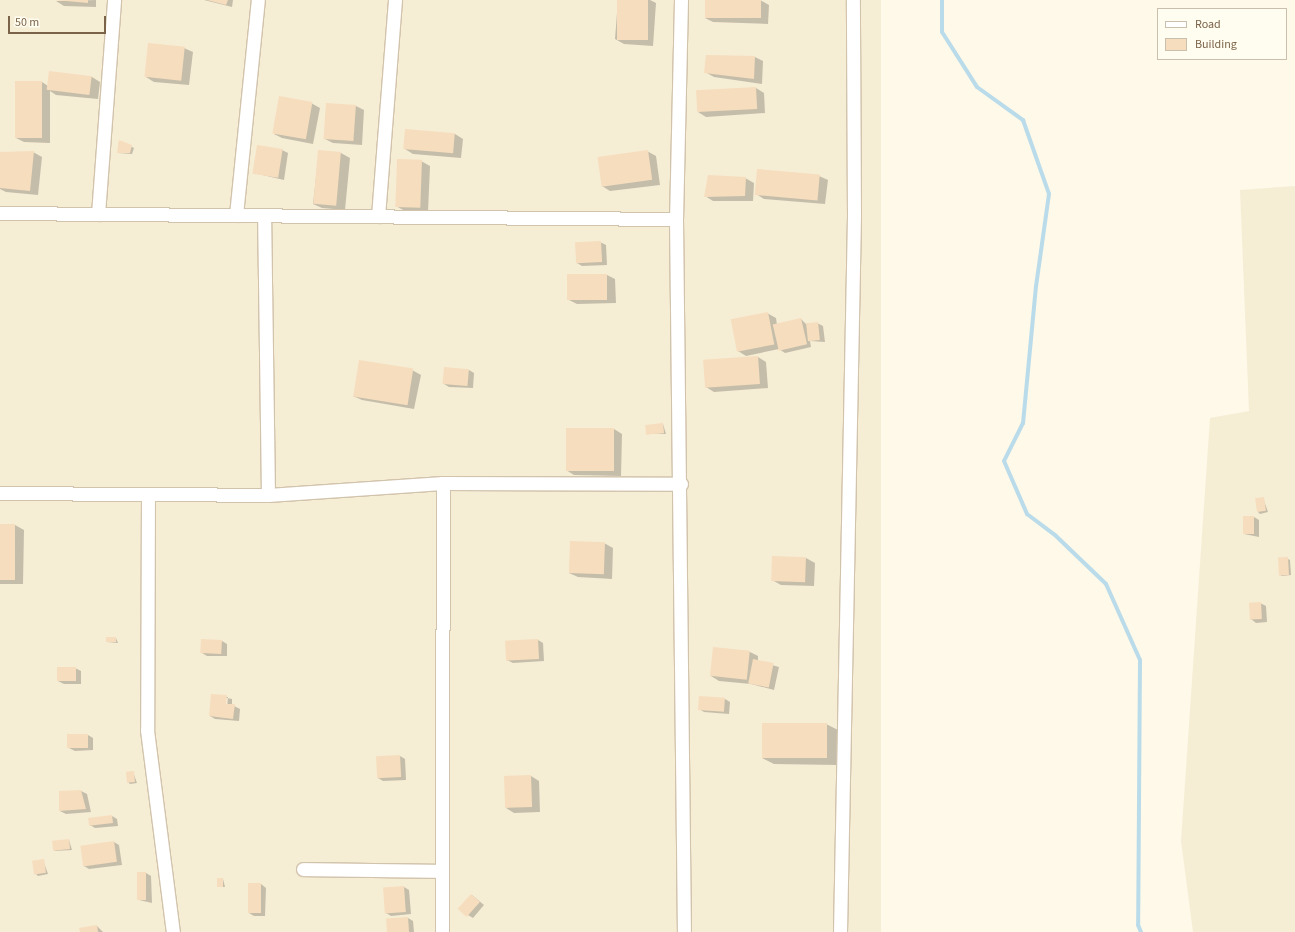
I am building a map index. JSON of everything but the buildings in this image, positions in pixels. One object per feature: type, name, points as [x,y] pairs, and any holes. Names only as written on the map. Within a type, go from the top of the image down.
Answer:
[{"type":"street","points":[[98,214],[114,0]]},
{"type":"street","points":[[236,215],[258,0]]},
{"type":"street","points":[[378,216],[395,0]]},
{"type":"street","points":[[681,0],[676,219],[681,484],[684,932]]},
{"type":"street","points":[[840,932],[854,215],[853,0]]},
{"type":"street","points":[[0,213],[676,219]]},
{"type":"street","points":[[264,215],[268,495]]},
{"type":"street","points":[[0,493],[268,495],[443,483],[681,484]]},
{"type":"street","points":[[442,932],[443,483]]},
{"type":"street","points":[[148,494],[147,730],[173,932]]},
{"type":"street","points":[[303,869],[442,871]]},
{"type":"shaded area","points":[[0,0],[881,0],[881,932],[0,932]]},
{"type":"shaded area","points":[[1295,186],[1295,932],[1193,932],[1181,841],[1210,418],[1249,411],[1240,190]]},
{"type":"waterway","points":[[942,0],[942,32],[977,87],[1023,120],[1049,194],[1036,286],[1023,423],[1004,461],[1027,514],[1056,536],[1106,584],[1140,660],[1138,925],[1141,932]]}]
